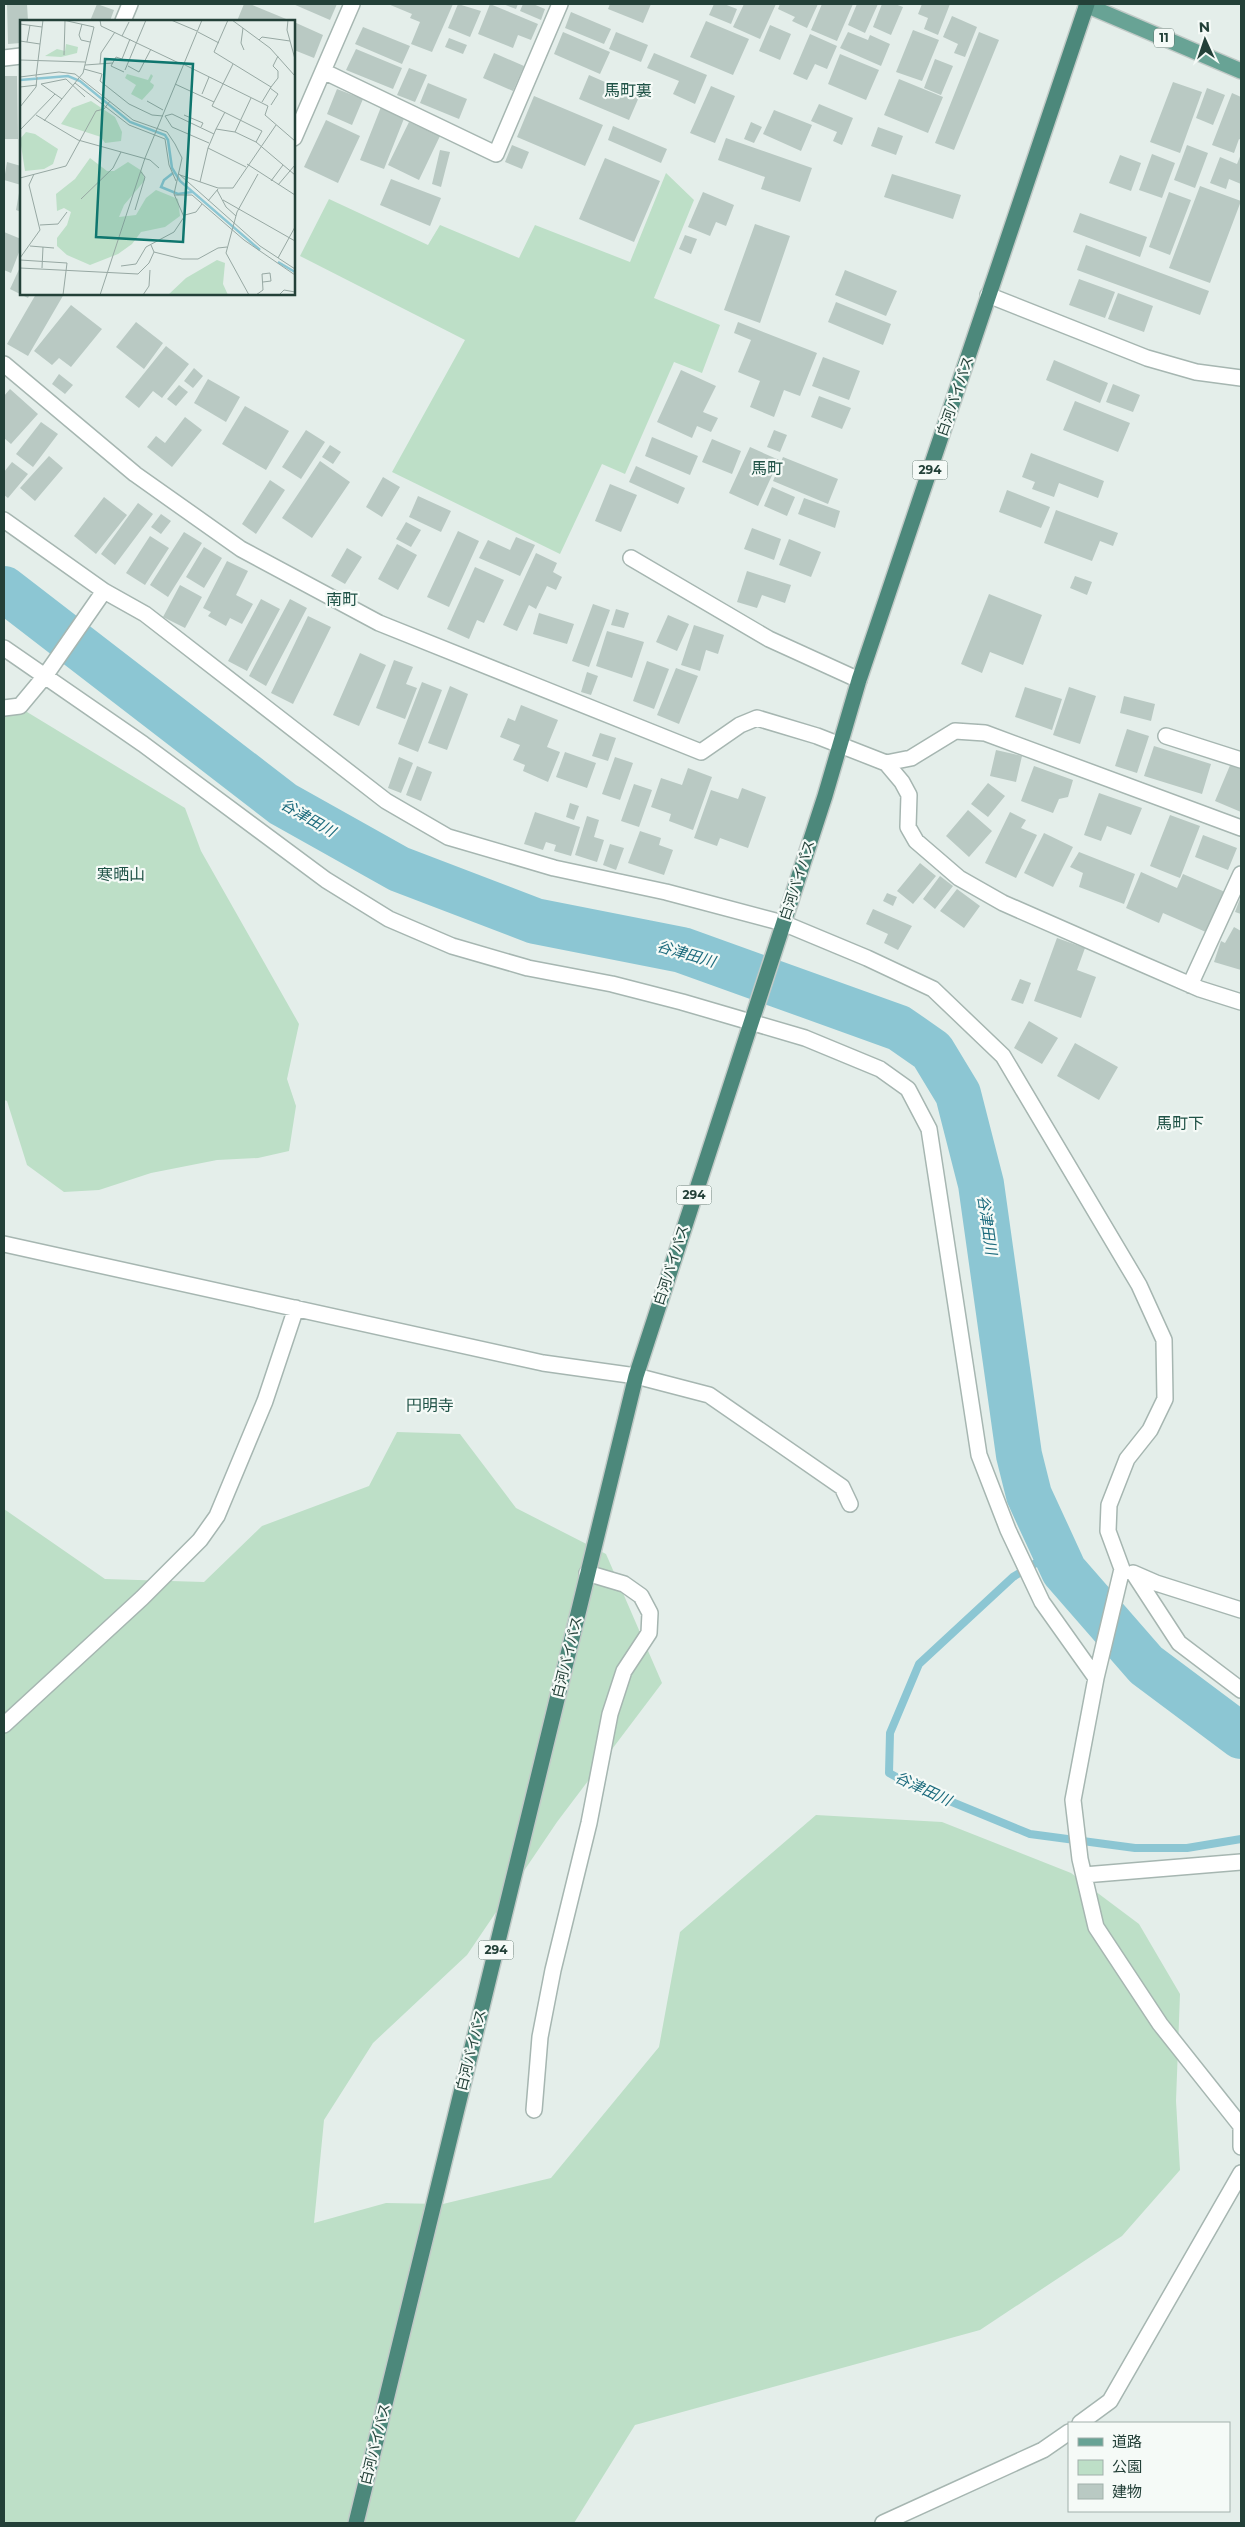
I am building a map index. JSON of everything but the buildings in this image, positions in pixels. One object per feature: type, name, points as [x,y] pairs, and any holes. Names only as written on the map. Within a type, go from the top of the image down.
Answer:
[{"type":"highway","name":"白河バイパス","points":[[356,2523],[636,1376],[751,1017],[841,745],[859,680],[1087,4]]},
{"type":"main road","name":"11","points":[[1087,4],[1241,71]]},
{"type":"street","points":[[123,20],[130,4]]},
{"type":"street","points":[[295,136],[352,4]]},
{"type":"street","points":[[323,71],[496,154],[558,4]]},
{"type":"street","points":[[4,58],[20,56]]},
{"type":"street","points":[[988,295],[1147,358],[1196,372],[1241,378]]},
{"type":"street","points":[[4,364],[135,474],[242,549],[379,623],[701,752],[740,725],[757,718],[841,745],[886,763],[902,782],[909,795],[908,826],[916,841],[959,878],[1003,903],[1190,985],[1241,1002]]},
{"type":"street","points":[[4,520],[104,591],[145,614],[386,801],[448,837],[554,868],[666,892],[781,930],[934,989],[1003,1056],[1139,1284],[1164,1340],[1165,1399],[1150,1430],[1127,1459],[1109,1505],[1108,1531],[1128,1571],[1179,1643],[1241,1690]]},
{"type":"street","points":[[630,558],[769,639],[859,680]]},
{"type":"street","points":[[4,708],[20,706],[46,676],[53,662],[104,591]]},
{"type":"street","points":[[4,648],[159,756],[326,880],[389,919],[452,946],[528,968],[612,984],[751,1017],[880,1069],[908,1089],[929,1129],[979,1454],[1008,1530],[1042,1602],[1096,1678]]},
{"type":"street","points":[[886,763],[911,758],[955,731],[985,733],[1241,828]]},
{"type":"street","points":[[1166,736],[1241,760]]},
{"type":"street","points":[[1190,985],[1241,874]]},
{"type":"street","points":[[4,1244],[543,1362],[636,1376],[709,1396],[842,1487],[850,1504]]},
{"type":"street","points":[[4,1726],[142,1598],[200,1540],[217,1516],[265,1401],[296,1308]]},
{"type":"street","points":[[1128,1571],[1156,1583],[1241,1610]]},
{"type":"street","points":[[1128,1571],[1096,1678],[1074,1800],[1080,1859],[1096,1927],[1160,2024],[1241,2126],[1241,2147]]},
{"type":"street","points":[[534,2110],[540,2037],[553,1970],[589,1823],[610,1714],[624,1671],[649,1633],[650,1613],[641,1596],[624,1584],[587,1573]]},
{"type":"street","points":[[1084,1875],[1241,1862]]},
{"type":"street","points":[[1081,2422],[1110,2401],[1241,2173]]},
{"type":"street","points":[[883,2523],[1043,2450],[1068,2433]]},
{"type":"green space","points":[[666,173],[694,200],[654,298],[720,325],[702,373],[674,362],[625,474],[602,464],[560,554],[392,472],[465,340],[300,256],[329,199],[428,245],[440,225],[519,258],[535,225],[630,262]]},
{"type":"green space","points":[[4,698],[185,808],[201,851],[299,1024],[287,1079],[296,1106],[289,1151],[258,1158],[217,1160],[151,1173],[99,1190],[64,1192],[27,1165],[7,1101],[4,1100]]},
{"type":"green space","points":[[397,1432],[460,1434],[516,1508],[606,1554],[662,1683],[557,1822],[467,1955],[373,2043],[324,2120],[314,2223],[386,2203],[443,2204],[551,2178],[659,2047],[680,1932],[816,1815],[942,1822],[1071,1873],[1139,1924],[1180,1994],[1176,2101],[1180,2170],[1122,2236],[980,2330],[635,2425],[574,2523],[4,2523],[4,1509],[105,1579],[204,1582],[262,1526],[369,1486]]},
{"type":"waterway","name":"谷津田川","points":[[4,589],[283,804],[399,869],[535,921],[682,950],[899,1028],[932,1051],[958,1094],[981,1184],[1019,1455],[1029,1495],[1064,1571],[1146,1665],[1241,1736]]},
{"type":"waterway","name":"谷津田川","points":[[1054,1552],[1013,1577],[919,1664],[890,1733],[889,1773],[913,1786],[1030,1834],[1135,1848],[1187,1848],[1241,1839]]},
{"type":"district","name":"馬町裏","points":[[628,90]]},
{"type":"district","name":"馬町","points":[[767,468]]},
{"type":"district","name":"南町","points":[[342,599]]},
{"type":"district","name":"寒晒山","points":[[121,874]]},
{"type":"district","name":"馬町下","points":[[1180,1123]]},
{"type":"district","name":"円明寺","points":[[430,1405]]}]
